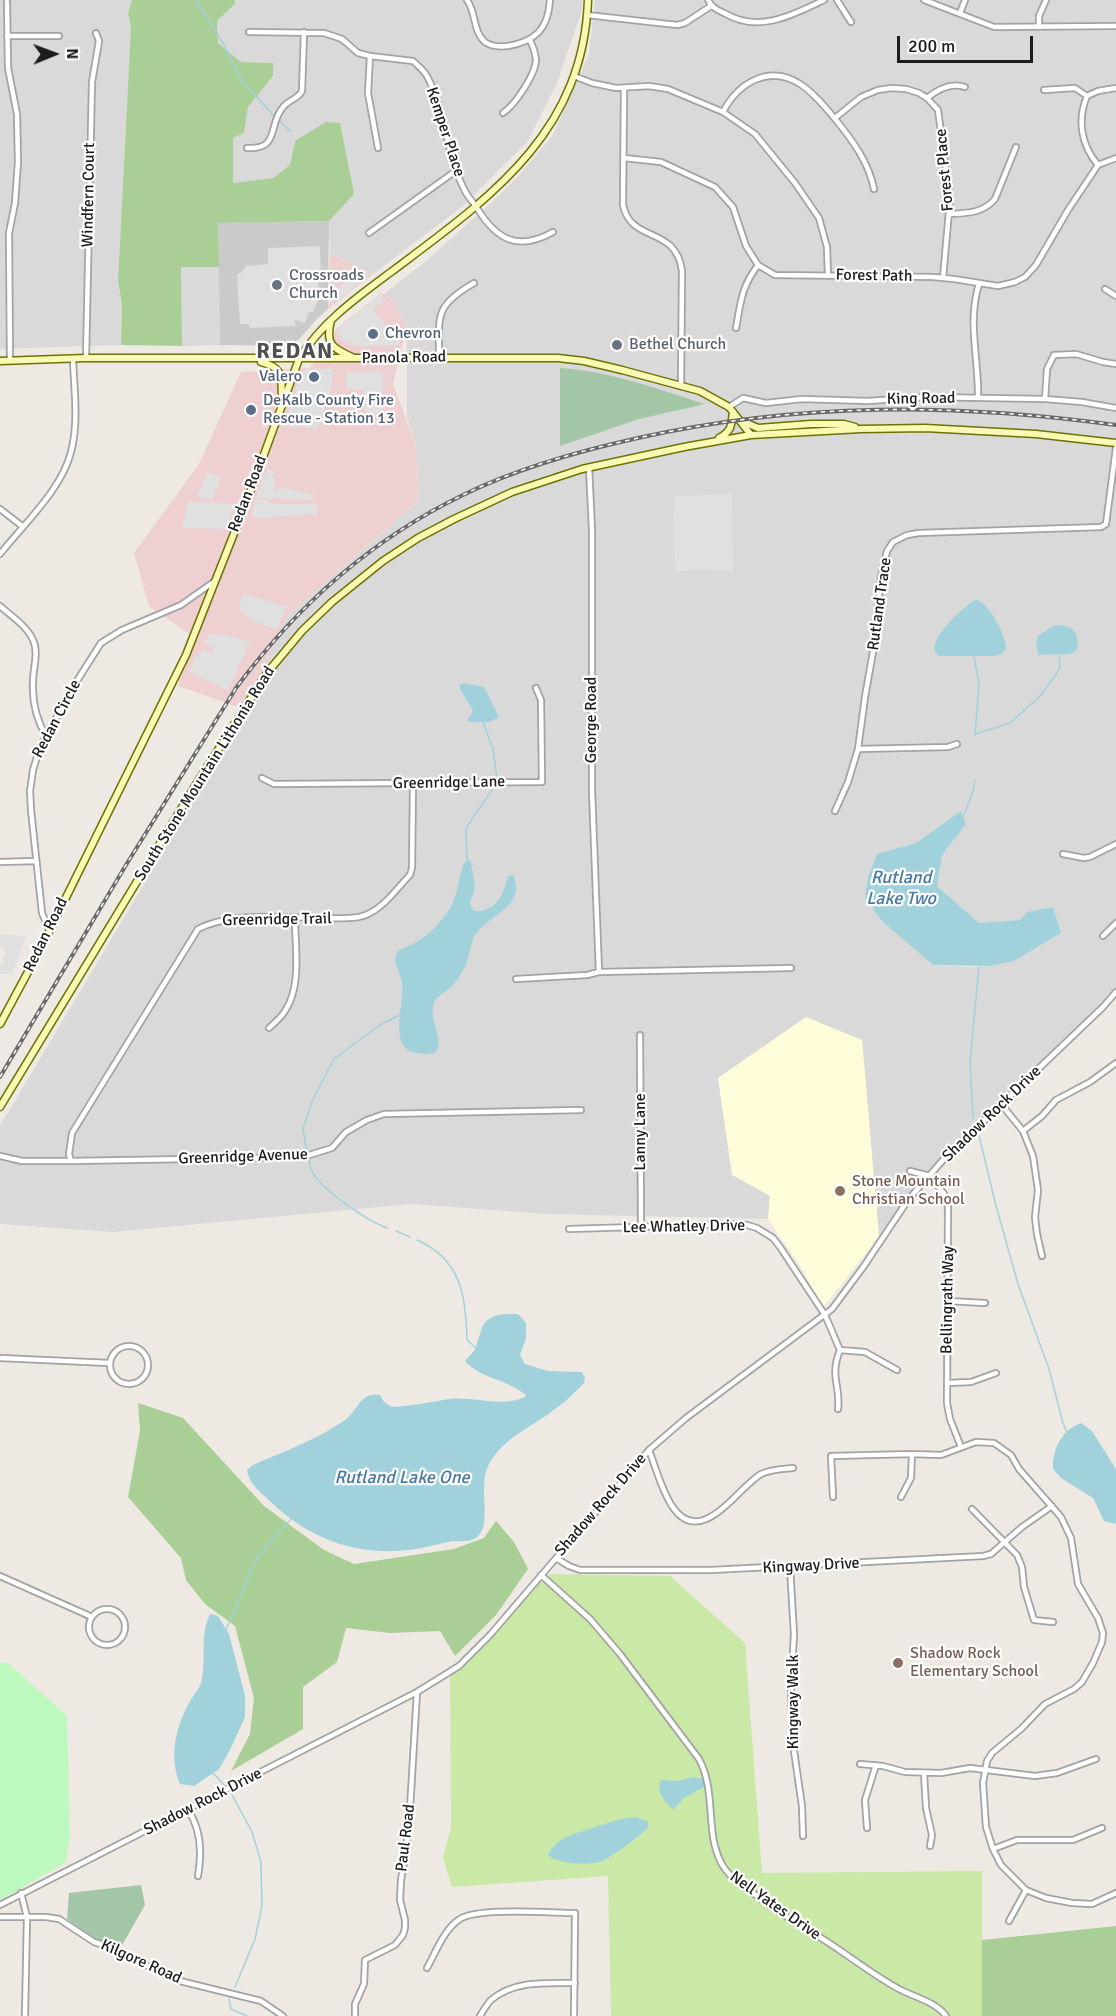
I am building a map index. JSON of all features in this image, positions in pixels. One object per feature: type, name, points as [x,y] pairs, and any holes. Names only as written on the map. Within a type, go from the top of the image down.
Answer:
[{"type":"main road","name":"Redan Road","points":[[0,1024],[181,665],[248,498],[299,359],[310,341],[331,319],[476,208],[526,159],[554,119],[574,76],[583,47],[588,0]]},
{"type":"main road","points":[[331,319],[328,339],[331,345],[357,359]]},
{"type":"main road","name":"Panola Road","points":[[0,361],[86,358],[516,357],[574,360],[622,370],[700,392],[731,409],[751,435]]},
{"type":"main road","points":[[249,359],[268,363],[279,369],[282,403]]},
{"type":"main road","points":[[715,441],[727,434],[730,428],[731,409]]},
{"type":"main road","points":[[741,422],[758,428],[825,423],[844,424],[861,429]]},
{"type":"main road","name":"South Stone Mountain Lithonia Road","points":[[0,1107],[195,786],[267,673],[303,631],[352,585],[426,533],[512,492],[589,467],[751,435],[925,428],[996,431],[1116,443]]},
{"type":"street","points":[[477,0],[468,2],[476,28],[484,41],[496,46],[530,40],[544,26],[550,0]]},
{"type":"street","points":[[708,0],[711,6],[730,17],[753,22],[772,22],[789,18],[824,0]]},
{"type":"street","points":[[837,0],[851,22]]},
{"type":"street","points":[[924,0],[994,27],[1116,26]]},
{"type":"street","points":[[960,13],[965,0]]},
{"type":"street","points":[[1039,27],[1038,16],[1046,0]]},
{"type":"street","points":[[7,2],[8,68],[16,114],[18,162],[15,203],[9,233],[10,360]]},
{"type":"street","points":[[587,15],[677,24],[685,23],[711,6]]},
{"type":"street","name":"Kemper Place","points":[[249,32],[330,34],[342,39],[358,53],[413,61],[428,77],[464,189],[490,226],[505,238],[524,243],[535,241],[553,232]]},
{"type":"street","points":[[247,148],[264,147],[269,142],[279,113],[302,91],[304,32]]},
{"type":"street","name":"Windfern Court","points":[[86,358],[92,82],[99,41],[96,33]]},
{"type":"street","points":[[7,36],[60,36]]},
{"type":"street","points":[[503,113],[511,108],[535,66],[536,56],[530,40]]},
{"type":"street","points":[[370,56],[368,93],[378,148]]},
{"type":"street","points":[[574,76],[600,86],[616,88],[656,86],[668,89],[723,112],[755,134],[782,166],[815,212],[826,238],[828,276]]},
{"type":"street","points":[[723,112],[731,97],[750,82],[764,77],[778,76],[791,79],[803,86],[835,118],[854,142],[870,173],[874,189]]},
{"type":"street","points":[[835,118],[861,97],[879,90],[906,89],[927,98],[936,90],[957,84],[965,87]]},
{"type":"street","points":[[624,88],[623,205],[627,218],[636,228],[668,243],[676,252],[681,264],[681,386]]},
{"type":"street","points":[[1044,90],[1075,88],[1087,96]]},
{"type":"street","points":[[1116,88],[1098,91],[1087,96],[1082,109],[1086,146],[1098,165],[1116,158]]},
{"type":"street","name":"Forest Place","points":[[927,98],[940,117],[951,200],[943,278]]},
{"type":"street","points":[[951,214],[979,211],[990,204],[1016,147]]},
{"type":"street","points":[[624,158],[661,162],[705,181],[720,191],[736,213],[746,246],[758,265],[742,291],[736,328]]},
{"type":"street","name":"Forest Path","points":[[758,265],[765,271],[775,274],[943,278],[998,286],[1016,282],[1025,277],[1036,265],[1098,165]]},
{"type":"street","points":[[369,233],[457,170]]},
{"type":"street","points":[[0,233],[9,233]]},
{"type":"street","points":[[439,358],[439,326],[442,309],[460,291],[474,283]]},
{"type":"street","points":[[978,398],[972,326],[979,284]]},
{"type":"street","points":[[1105,289],[1116,296]]},
{"type":"street","points":[[1050,347],[1054,355]]},
{"type":"street","points":[[1054,355],[1076,354],[1116,364]]},
{"type":"street","points":[[1045,399],[1047,369],[1054,355]]},
{"type":"street","points":[[0,554],[67,466],[75,426],[73,359]]},
{"type":"street","name":"King Road","points":[[731,409],[743,398],[766,403],[802,399],[868,401],[926,397],[1045,399],[1083,402],[1116,408]]},
{"type":"street","name":"Rutland Trace","points":[[835,811],[848,782],[858,749],[864,697],[874,646],[881,577],[887,551],[893,542],[919,533],[1101,527],[1106,524],[1116,448]]},
{"type":"street","name":"George Road","points":[[589,467],[592,530],[592,791],[599,972]]},
{"type":"street","points":[[0,508],[22,526]]},
{"type":"street","name":"Redan Circle","points":[[49,930],[42,914],[30,791],[35,760],[46,736],[93,653],[101,644],[122,630],[181,605],[215,581]]},
{"type":"street","points":[[0,606],[22,625],[34,642],[33,698],[39,724],[46,736]]},
{"type":"street","name":"Greenridge Lane","points":[[262,778],[274,784],[542,782],[541,700],[536,688]]},
{"type":"street","points":[[858,749],[948,747],[957,744]]},
{"type":"street","name":"Greenridge Trail","points":[[71,1161],[69,1154],[72,1133],[198,929],[212,922],[255,918],[348,918],[369,914],[378,908],[410,875],[412,868],[413,784]]},
{"type":"street","points":[[1063,854],[1090,857],[1116,844]]},
{"type":"street","points":[[0,862],[36,861]]},
{"type":"street","points":[[269,1028],[285,1012],[291,999],[295,981],[295,918]]},
{"type":"street","points":[[1103,936],[1116,923]]},
{"type":"street","points":[[516,979],[587,975],[599,972],[790,968]]},
{"type":"street","name":"Shadow Rock Drive","points":[[0,1905],[417,1692],[459,1666],[490,1635],[649,1450],[694,1411],[825,1315],[864,1266],[918,1187],[1116,992]]},
{"type":"street","name":"Lanny Lane","points":[[640,1035],[641,1228]]},
{"type":"street","points":[[1023,1131],[1042,1116],[1056,1100],[1090,1082],[1116,1063]]},
{"type":"street","points":[[1001,1104],[1023,1131],[1033,1156],[1038,1198],[1036,1226],[1042,1256]]},
{"type":"street","name":"Greenridge Avenue","points":[[0,1156],[22,1161],[303,1157],[332,1148],[346,1132],[384,1114],[581,1110]]},
{"type":"street","points":[[910,1171],[930,1176]]},
{"type":"street","name":"Bellingrath Way","points":[[930,1176],[944,1194],[948,1207],[947,1403],[950,1419],[961,1447]]},
{"type":"street","name":"Lee Whatley Drive","points":[[569,1229],[724,1224],[747,1224],[757,1228],[773,1238],[780,1246],[825,1315],[840,1350]]},
{"type":"street","points":[[948,1301],[985,1303]]},
{"type":"street","points":[[131,1346],[144,1351],[147,1357],[147,1368],[140,1380],[125,1383],[117,1380],[111,1372],[109,1363],[119,1349],[131,1346]]},
{"type":"street","points":[[838,1409],[834,1366],[840,1350],[865,1352],[897,1370]]},
{"type":"street","points":[[0,1358],[109,1363]]},
{"type":"street","points":[[948,1383],[971,1382],[996,1373]]},
{"type":"street","points":[[832,1497],[831,1456],[941,1455],[984,1441],[994,1443],[1011,1455],[1019,1469],[1068,1528],[1078,1584],[1098,1618],[1102,1642],[1082,1682],[1039,1710],[1021,1729],[992,1753],[985,1770],[983,1783],[986,1827],[1001,1865],[1026,1890],[1046,1898],[1092,1904],[1116,1893]]},
{"type":"street","points":[[649,1450],[672,1507],[681,1516],[694,1520],[714,1516],[760,1475],[772,1470],[793,1468]]},
{"type":"street","points":[[901,1497],[911,1478],[912,1454]]},
{"type":"street","name":"Kingway Drive","points":[[556,1558],[569,1566],[586,1570],[711,1570],[983,1556],[991,1554],[1026,1524],[1052,1506]]},
{"type":"street","points":[[972,1509],[1019,1559],[1025,1592],[1034,1620],[1053,1622]]},
{"type":"street","name":"Kingway Walk","points":[[790,1567],[794,1622],[791,1689],[793,1744],[802,1806],[803,1836]]},
{"type":"street","name":"Nell Yates Drive","points":[[541,1575],[590,1619],[642,1681],[667,1719],[699,1759],[709,1784],[717,1856],[726,1871],[801,1927],[899,1989],[941,2009],[946,2016]]},
{"type":"street","points":[[0,1576],[92,1617]]},
{"type":"street","points":[[105,1608],[117,1611],[125,1621],[126,1627],[122,1638],[112,1645],[99,1644],[94,1640],[89,1629],[92,1617],[105,1608]]},
{"type":"street","name":"Paul Road","points":[[355,2016],[355,2004],[364,1984],[365,1960],[395,1945],[403,1935],[405,1928],[400,1900],[400,1880],[406,1851],[410,1809],[417,1692]]},
{"type":"street","points":[[860,1764],[876,1765],[895,1771],[924,1773],[941,1773],[970,1768],[1045,1776],[1096,1759]]},
{"type":"street","points":[[867,1828],[865,1800],[876,1765]]},
{"type":"street","points":[[924,1773],[926,1808],[932,1835],[930,1846]]},
{"type":"street","points":[[188,1810],[194,1819],[199,1839],[198,1876]]},
{"type":"street","points":[[993,1849],[1017,1840],[1073,1840],[1102,1828]]},
{"type":"street","points":[[1009,1921],[1026,1890]]},
{"type":"street","points":[[21,1893],[27,1917],[25,2016]]},
{"type":"street","points":[[427,1968],[447,1932],[461,1918],[478,1912],[575,1913],[574,2016]]},
{"type":"street","name":"Kilgore Road","points":[[0,1917],[59,1919],[94,1942],[116,1948],[163,1974],[180,1981],[261,2001],[283,2016]]},
{"type":"street","points":[[480,2016],[491,2001],[509,1989],[528,1984],[574,1983]]},
{"type":"shaded area","points":[[0,0],[132,0],[128,13],[131,27],[118,281],[122,304],[121,345],[0,349]]},
{"type":"shaded area","points":[[235,0],[582,0],[582,10],[557,83],[528,141],[463,206],[373,274],[330,254],[329,221],[354,194],[290,165],[273,178],[233,183],[233,138],[244,133],[248,107],[273,76],[272,63],[241,62],[218,43],[217,21],[235,4]]},
{"type":"shaded area","points":[[595,0],[1116,0],[1116,990],[1101,1009],[927,1176],[879,1243],[862,1040],[770,1196],[768,1219],[548,1214],[411,1204],[113,1232],[0,1224],[0,1126],[168,844],[244,709],[286,617],[419,500],[416,446],[407,418],[407,326],[391,299],[384,294],[425,262],[516,179],[553,135],[589,54]],"holes":[[[961,811],[966,824],[942,855],[937,886],[979,923],[1020,920],[1061,933],[1014,961],[991,966],[933,965],[865,897],[868,877],[877,854],[916,843]]]},
{"type":"shaded area","points":[[329,221],[328,309],[293,346],[220,345],[218,223]]},
{"type":"shaded area","points":[[320,246],[321,276],[318,286],[322,288],[314,311],[308,313],[305,324],[298,320],[294,321],[296,326],[251,328],[248,324],[240,324],[237,274],[241,273],[246,266],[268,264],[268,248]]},
{"type":"shaded area","points":[[330,254],[373,274],[328,309]]},
{"type":"shaded area","points":[[181,267],[219,267],[220,345],[182,346]]},
{"type":"shaded area","points":[[360,269],[370,274],[338,300],[335,297],[328,306],[328,285],[332,282],[338,289]]},
{"type":"shaded area","points":[[381,293],[391,299],[407,326],[393,384],[416,446],[419,500],[286,617],[244,709],[178,686],[189,634],[149,606],[134,553],[199,464],[241,372],[310,368],[334,331]]},
{"type":"shaded area","points":[[381,294],[385,300],[373,309],[386,326],[387,340],[399,340],[400,345],[357,346],[343,341],[336,331]]},
{"type":"shaded area","points":[[307,369],[333,369],[331,390],[317,429],[299,425],[297,429],[284,425],[302,373]]},
{"type":"shaded area","points":[[346,372],[383,372],[383,413],[369,414],[369,411],[365,411],[364,390],[346,390]]},
{"type":"shaded area","points":[[267,469],[274,472],[273,490],[277,491],[279,487],[314,495],[312,500],[256,498]]},
{"type":"shaded area","points":[[207,472],[221,477],[212,500],[197,496]]},
{"type":"shaded area","points":[[732,494],[733,570],[675,571],[674,496]]},
{"type":"shaded area","points":[[256,499],[268,500],[270,504],[317,504],[317,514],[256,518],[252,514]]},
{"type":"shaded area","points":[[188,501],[234,504],[225,529],[182,528]]},
{"type":"shaded area","points":[[243,593],[287,607],[277,629],[251,620],[239,609]]},
{"type":"shaded area","points":[[209,634],[229,636],[250,642],[228,690],[189,672],[195,658],[202,650],[212,653],[214,648],[204,644]]},
{"type":"shaded area","points":[[0,934],[26,936],[12,974],[0,974],[0,963],[3,963],[3,955],[6,952],[4,947],[0,947]]},
{"type":"shaded area","points":[[806,1017],[862,1040],[879,1236],[821,1310],[805,1273],[768,1219],[770,1196],[732,1175],[718,1078]]},
{"type":"green space","points":[[132,0],[235,0],[235,4],[217,21],[218,43],[241,62],[273,63],[273,76],[248,107],[244,133],[233,138],[233,183],[273,178],[290,165],[295,141],[326,122],[340,123],[354,194],[329,221],[218,223],[219,267],[181,267],[182,346],[121,345],[122,304],[118,281],[131,27],[128,13]]},
{"type":"green space","points":[[560,368],[615,377],[705,404],[639,419],[560,446]]},
{"type":"green space","points":[[138,1403],[183,1418],[264,1506],[324,1550],[354,1564],[454,1549],[484,1538],[496,1521],[514,1542],[528,1569],[496,1615],[455,1656],[440,1631],[390,1633],[346,1628],[337,1662],[303,1687],[303,1729],[231,1771],[250,1734],[254,1698],[235,1626],[205,1604],[186,1580],[181,1558],[128,1497],[140,1431]]},
{"type":"green space","points":[[550,1574],[670,1576],[745,1643],[762,1873],[982,1871],[982,2016],[611,2016],[608,1876],[452,1887],[443,1858],[451,1828],[450,1671],[536,1585]]},
{"type":"green space","points":[[0,1663],[8,1663],[67,1716],[70,1836],[65,1863],[0,1900]]},
{"type":"green space","points":[[141,1885],[145,1905],[121,1947],[95,1939],[67,1919],[69,1893]]},
{"type":"green space","points":[[1116,1926],[1116,2016],[982,2016],[982,1940]]},
{"type":"water","points":[[977,600],[987,608],[997,622],[1006,650],[994,656],[939,656],[935,650],[935,643],[939,635],[961,611]]},
{"type":"water","points":[[1061,625],[1073,630],[1077,636],[1077,650],[1070,654],[1039,655],[1036,646],[1038,636],[1053,626]]},
{"type":"water","points":[[464,683],[484,687],[499,717],[490,722],[469,722],[467,720],[473,711],[460,689],[460,685]]},
{"type":"water","name":"Rutland Lake Two","points":[[961,811],[966,824],[942,855],[937,886],[979,923],[1020,920],[1027,912],[1053,907],[1061,933],[1014,961],[991,966],[933,965],[881,920],[865,897],[868,877],[877,854],[916,843]]},
{"type":"water","points":[[467,859],[471,861],[475,888],[470,903],[474,911],[488,909],[498,901],[508,876],[513,875],[516,886],[515,895],[503,910],[479,930],[473,939],[468,959],[460,975],[434,1003],[433,1019],[438,1035],[436,1052],[417,1053],[408,1050],[402,1043],[400,1035],[402,984],[396,962],[397,954],[399,950],[427,934],[442,919],[453,901]]},
{"type":"water","name":"Rutland Lake One","points":[[505,1314],[518,1314],[526,1323],[526,1338],[520,1355],[525,1364],[548,1371],[582,1372],[585,1378],[584,1383],[567,1399],[507,1442],[493,1457],[485,1474],[484,1523],[478,1536],[467,1541],[448,1542],[408,1550],[369,1550],[351,1547],[317,1535],[301,1526],[285,1515],[252,1483],[247,1470],[253,1465],[334,1427],[345,1420],[368,1396],[380,1395],[384,1402],[392,1407],[449,1399],[506,1402],[525,1397],[526,1395],[511,1385],[479,1372],[465,1361],[475,1349],[486,1321]]},
{"type":"water","points":[[1081,1423],[1092,1431],[1116,1469],[1116,1524],[1104,1521],[1093,1498],[1061,1478],[1053,1469],[1054,1454],[1060,1441],[1068,1430]]},
{"type":"water","points":[[210,1614],[218,1616],[229,1634],[245,1696],[245,1717],[219,1769],[194,1786],[180,1784],[174,1753],[180,1723],[201,1682],[205,1630]]},
{"type":"water","points":[[692,1777],[705,1779],[707,1785],[684,1798],[672,1809],[660,1792],[661,1780],[678,1781]]},
{"type":"water","points":[[636,1817],[648,1822],[648,1828],[626,1846],[602,1861],[574,1863],[558,1860],[548,1855],[556,1844],[568,1837],[615,1821]]},
{"type":"waterway","points":[[196,0],[223,43],[242,81],[275,117]]},
{"type":"waterway","points":[[279,120],[291,132]]},
{"type":"waterway","points":[[974,656],[979,685],[975,734],[1010,723],[1041,695],[1060,668],[1059,655]]},
{"type":"waterway","points":[[483,722],[493,749],[497,778]]},
{"type":"waterway","points":[[964,816],[975,780]]},
{"type":"waterway","points":[[467,859],[466,828],[492,790]]},
{"type":"waterway","points":[[973,1118],[970,1062],[979,967]]},
{"type":"waterway","points":[[307,1152],[303,1129],[313,1099],[334,1059],[380,1025],[400,1015]]},
{"type":"waterway","points":[[978,1131],[1018,1284],[1049,1369],[1067,1432]]},
{"type":"waterway","points":[[309,1160],[315,1177],[333,1194],[361,1214],[387,1228]]},
{"type":"waterway","points":[[396,1231],[410,1237]]},
{"type":"waterway","points":[[417,1240],[432,1248],[452,1269],[463,1295],[467,1340],[475,1347]]},
{"type":"waterway","points":[[226,1630],[254,1564],[263,1550],[292,1518]]},
{"type":"waterway","points":[[213,1773],[227,1788]]},
{"type":"waterway","points":[[230,1791],[252,1832],[261,1862],[262,1906],[255,1939],[235,1987]]},
{"type":"waterway","points":[[229,1999],[231,2009],[247,2016]]},
{"type":"railway","points":[[0,1077],[126,865],[236,688],[259,658],[310,603],[367,554],[430,513],[484,485],[571,455],[698,426],[758,418],[817,412],[936,410],[995,413],[1116,425]]},
{"type":"place","name":"Crossroads Church","points":[[277,285]]},
{"type":"place","name":"Chevron","points":[[373,334]]},
{"type":"place","name":"Bethel Church","points":[[617,345]]},
{"type":"place","name":"Valero","points":[[314,377]]},
{"type":"place","name":"DeKalb County Fire Rescue - Station 13","points":[[251,410]]},
{"type":"place","name":"Stone Mountain Christian School","points":[[840,1191]]},
{"type":"place","name":"Shadow Rock Elementary School","points":[[898,1663]]},
{"type":"district","name":"REDAN","points":[[295,352]]}]
